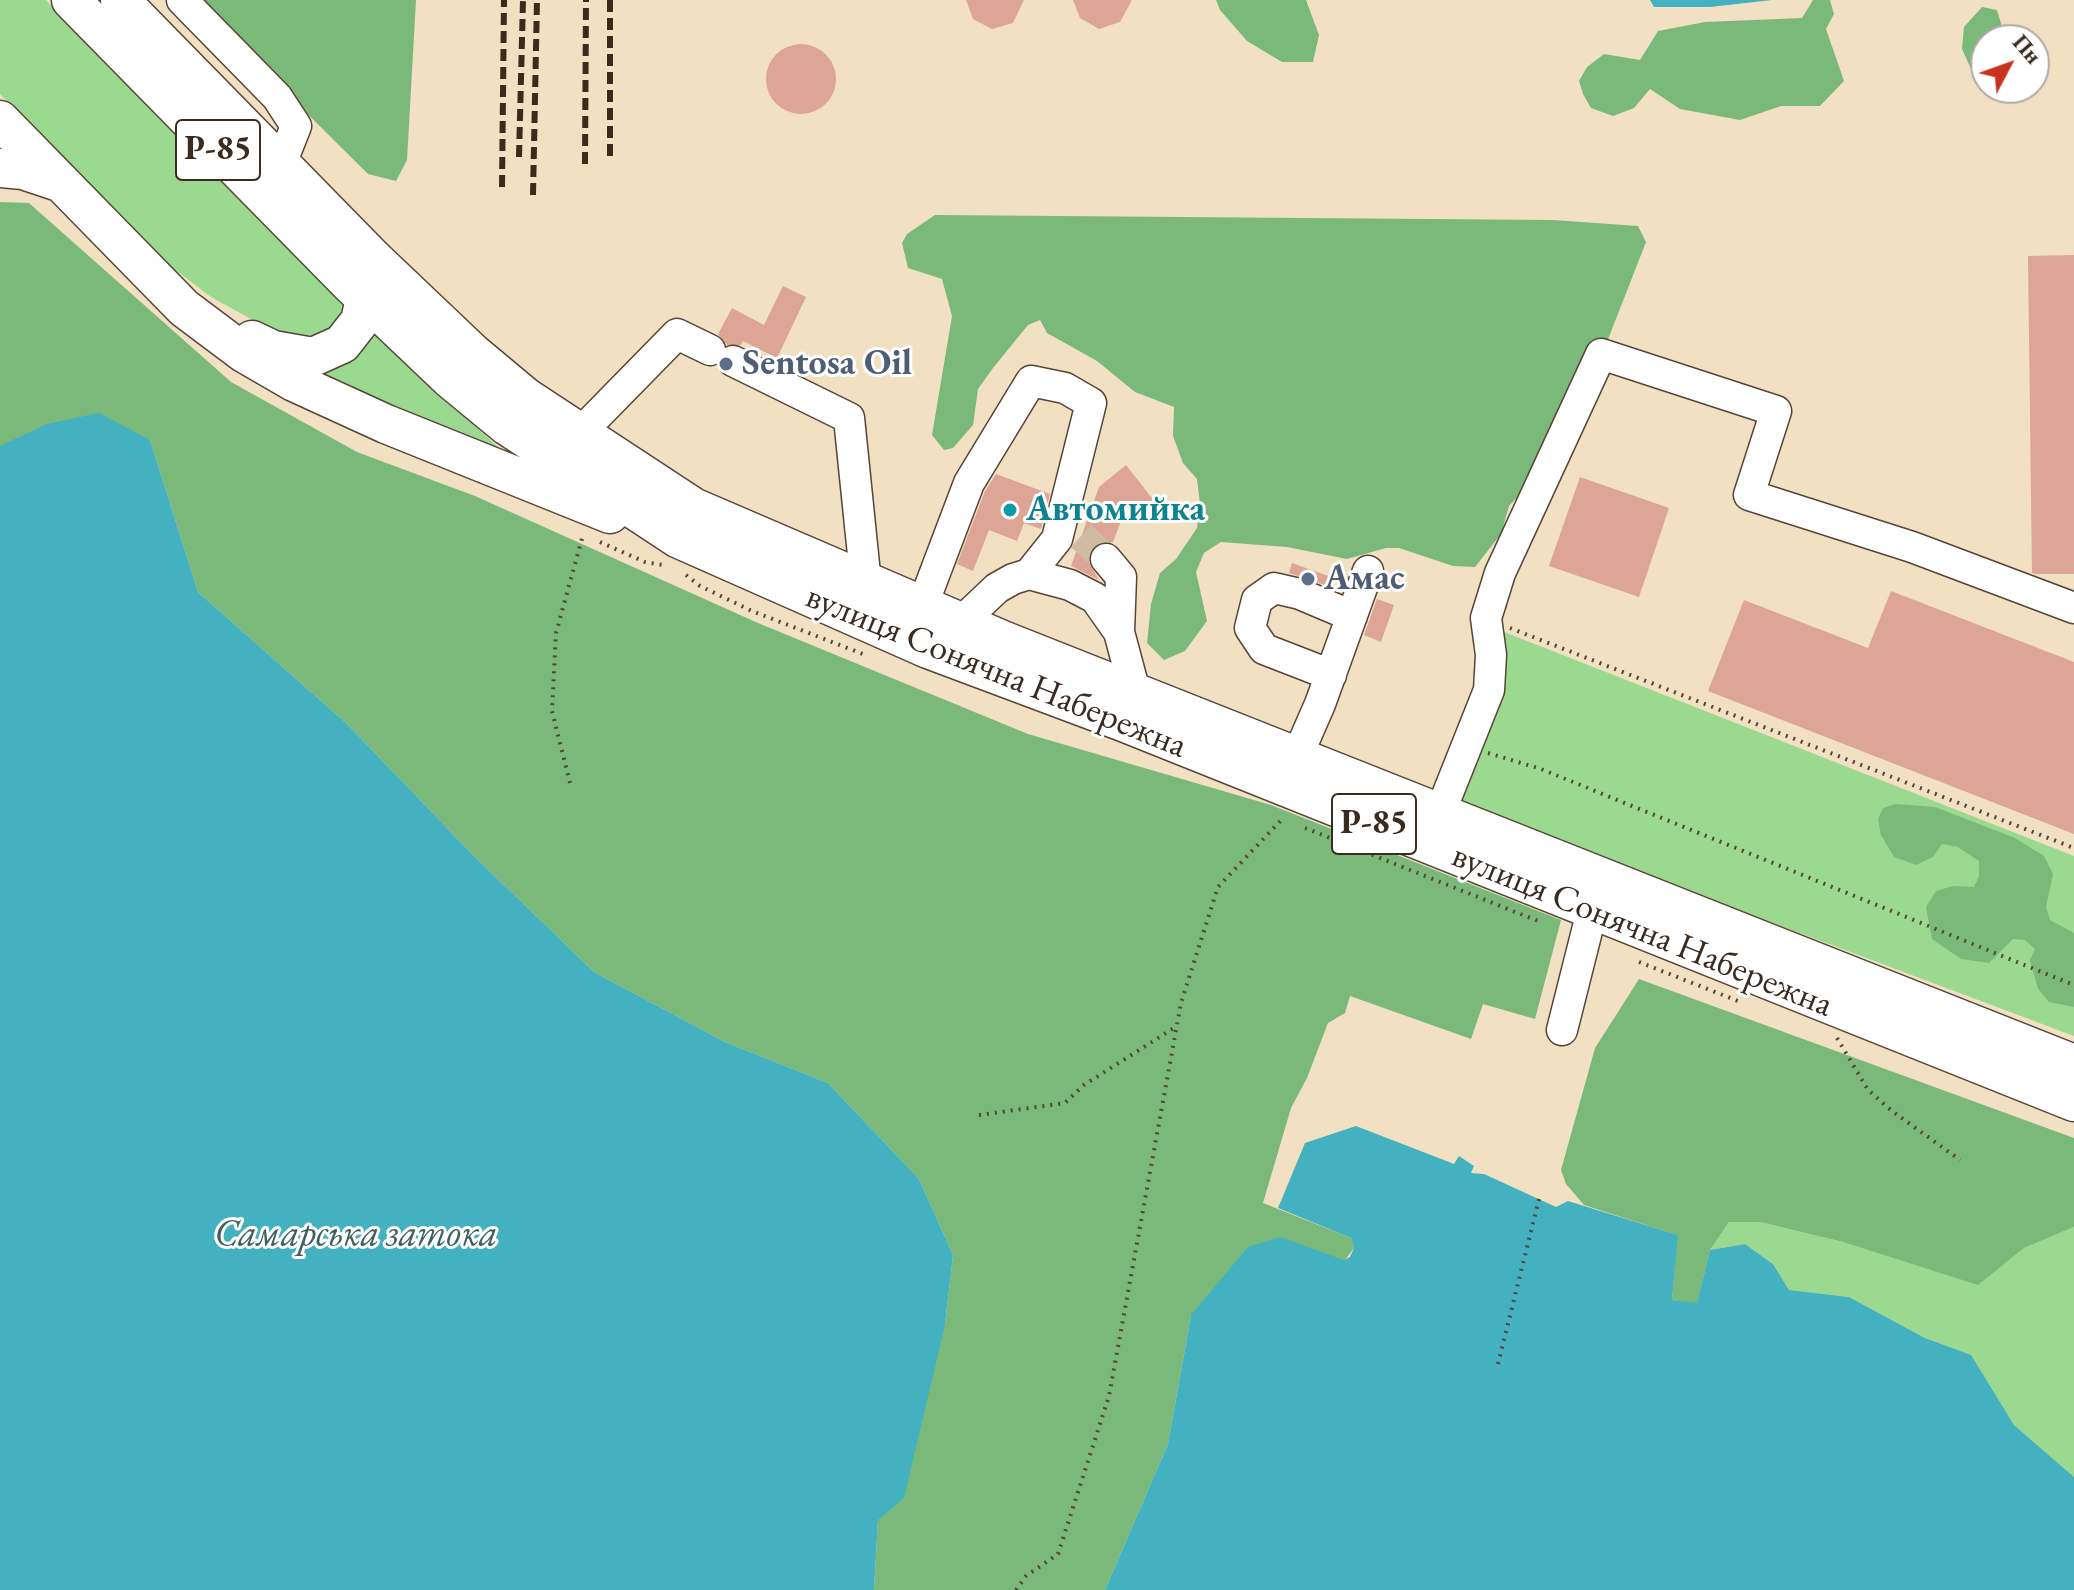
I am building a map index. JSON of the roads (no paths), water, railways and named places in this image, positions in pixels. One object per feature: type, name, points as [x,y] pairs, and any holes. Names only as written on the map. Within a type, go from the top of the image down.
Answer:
[{"type":"main road","name":"вулиця Сонячна Набережна","points":[[71,0],[366,300],[450,379],[507,426],[677,538],[938,623]]},
{"type":"main road","name":"вулиця Сонячна Набережна","points":[[120,0],[373,258],[473,353],[527,398],[693,507],[866,584],[938,623],[1592,911],[2074,1102]]},
{"type":"main road","points":[[0,120],[184,308],[244,353],[294,382],[386,424],[586,505],[677,538]]},
{"type":"main road","points":[[0,168],[23,170],[60,182]]},
{"type":"main road","points":[[184,308],[273,350],[313,357],[342,344],[360,321],[373,258]]},
{"type":"main road","name":"вулиця Сонячна Набережна","points":[[1291,779],[1440,813],[2074,1064]]},
{"type":"lane","points":[[182,0],[277,97],[296,126],[281,164]]},
{"type":"lane","points":[[580,433],[677,334],[849,418],[866,584]]},
{"type":"lane","points":[[1440,813],[1489,690],[1491,655],[1486,618],[1500,573],[1601,354],[1776,411],[1749,495],[1912,547],[2074,608]]},
{"type":"lane","points":[[1031,381],[1065,388],[1091,403],[1072,528],[1057,539],[1029,574],[997,588],[938,623],[969,483],[1031,381]]},
{"type":"lane","points":[[1106,559],[1121,577],[1119,632],[1129,707]]},
{"type":"lane","points":[[1291,779],[1368,571]]},
{"type":"lane","points":[[1029,574],[1070,585],[1095,598],[1119,632]]},
{"type":"lane","points":[[1331,675],[1264,649],[1250,628],[1257,600],[1274,588],[1300,594],[1352,616]]},
{"type":"lane","points":[[1562,1030],[1592,911]]},
{"type":"water","points":[[1650,0],[1772,0],[1710,7],[1654,7]]},
{"type":"water","name":"Самарська затока","points":[[99,413],[150,440],[198,592],[346,723],[474,856],[594,972],[725,1042],[828,1083],[919,1179],[953,1255],[945,1325],[904,1498],[878,1520],[874,1590],[0,1590],[0,446],[47,424]]},
{"type":"water","points":[[1356,1126],[1454,1164],[1459,1156],[1474,1166],[1471,1173],[1484,1174],[1556,1207],[1568,1201],[1678,1235],[1672,1300],[1697,1303],[1710,1250],[1745,1244],[1773,1264],[1789,1290],[1849,1297],[1925,1338],[1971,1355],[2014,1425],[2074,1477],[2074,1590],[1105,1590],[1168,1444],[1191,1315],[1248,1247],[1280,1237],[1344,1260],[1350,1257],[1354,1248],[1351,1238],[1278,1208],[1305,1143]]},
{"type":"tunnel","points":[[1081,536],[1106,559]]},
{"type":"railway","points":[[502,187],[504,0]]},
{"type":"railway","points":[[519,157],[523,0]]},
{"type":"railway","points":[[533,195],[537,0]]},
{"type":"railway","points":[[585,164],[586,0]]},
{"type":"railway","points":[[610,0],[610,162]]},
{"type":"place","name":"Sentosa Oil","points":[[726,364]]},
{"type":"place","name":"Автомийка","points":[[1010,510]]},
{"type":"place","name":"Амас","points":[[1308,579]]}]
